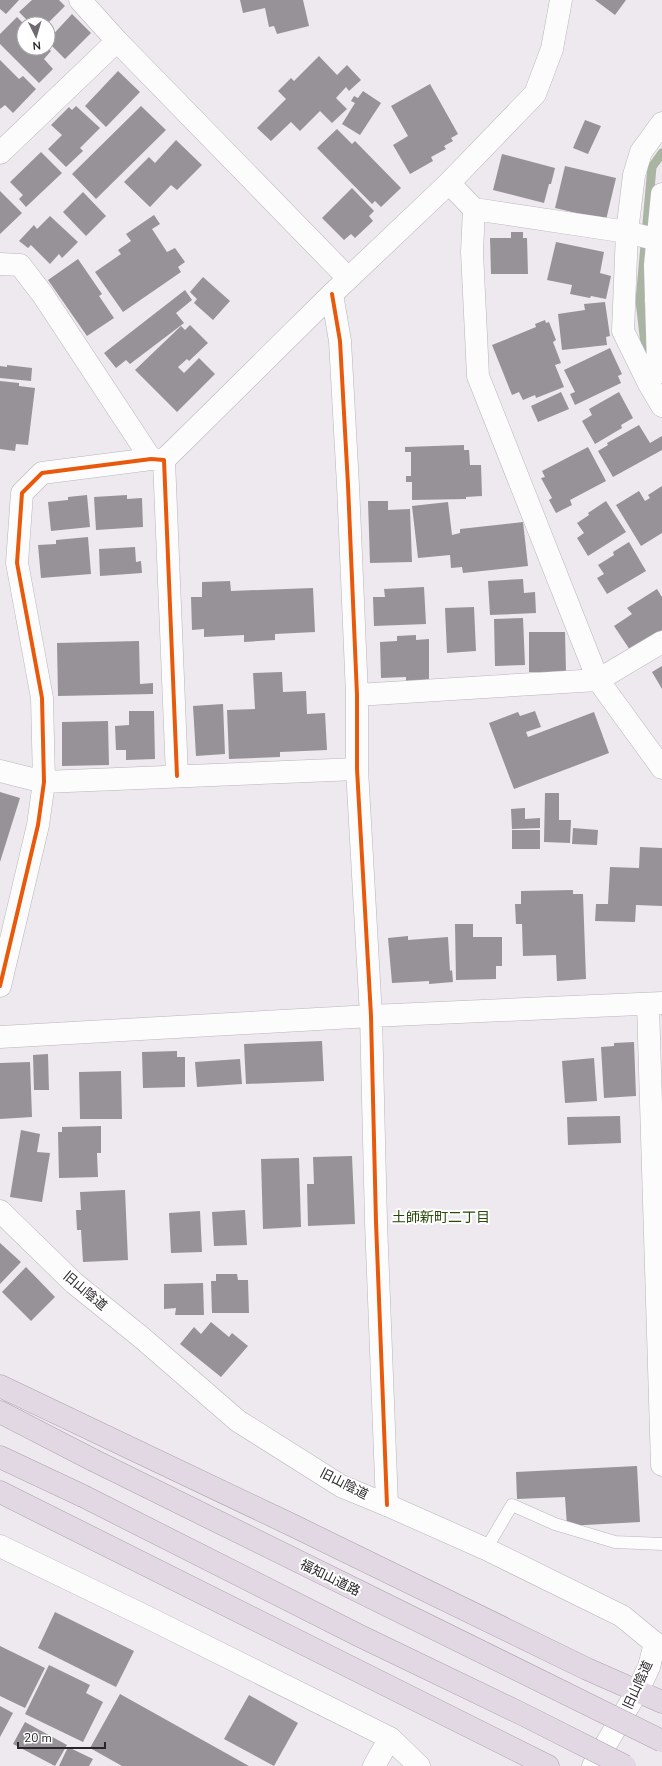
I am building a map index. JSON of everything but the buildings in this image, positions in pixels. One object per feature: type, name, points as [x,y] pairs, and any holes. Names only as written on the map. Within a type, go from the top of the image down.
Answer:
[{"type":"highway","points":[[0,1386],[294,1526],[587,1669],[638,1690],[662,1702]]},
{"type":"highway","name":"福知山道路","points":[[0,1412],[93,1460],[662,1741]]},
{"type":"highway","points":[[0,1457],[83,1496],[360,1636],[524,1715],[624,1766]]},
{"type":"highway","points":[[0,1492],[548,1766]]},
{"type":"street","points":[[80,0],[117,41],[348,278]]},
{"type":"street","points":[[0,986],[38,825],[44,782],[42,698],[17,563],[22,493],[42,473],[157,459],[449,183],[535,94],[552,49],[561,0]]},
{"type":"street","points":[[0,153],[117,41]]},
{"type":"street","points":[[662,123],[641,152],[634,175],[627,232],[623,331],[649,384],[662,406]]},
{"type":"street","points":[[449,183],[474,209],[627,232],[660,241]]},
{"type":"street","points":[[662,194],[660,241],[655,265],[658,366],[662,372]]},
{"type":"street","points":[[474,209],[472,252],[478,376],[598,680],[662,768]]},
{"type":"street","points":[[0,264],[20,265],[43,295],[157,459],[177,776]]},
{"type":"street","points":[[332,294],[341,349],[348,485],[357,695],[357,769],[371,1016],[376,1222],[387,1505]]},
{"type":"street","points":[[357,695],[598,680],[662,642]]},
{"type":"street","points":[[0,771],[44,782],[357,769]]},
{"type":"street","points":[[0,1037],[371,1016],[655,1004],[662,1465]]},
{"type":"street","name":"旧山陰道","points":[[0,1211],[74,1283],[141,1337],[238,1420],[341,1486],[486,1549],[622,1616],[658,1638],[649,1667],[638,1690],[593,1766]]},
{"type":"street","points":[[0,1546],[147,1616],[390,1738],[418,1766]]},
{"type":"street","points":[[374,1766],[390,1738]]},
{"type":"lane","points":[[486,1549],[512,1505],[555,1524],[614,1542],[662,1544]]},
{"type":"waterway","points":[[651,359],[645,344],[640,301],[652,167],[662,153]]},
{"type":"cycle path","points":[[332,294],[340,341],[348,485],[357,695],[357,769],[371,1016],[376,1222],[387,1505]]},
{"type":"cycle path","points":[[0,986],[38,825],[44,782],[42,698],[17,563],[22,493],[42,473],[151,459],[164,460],[177,776]]},
{"type":"district","name":"土師新町二丁目","points":[[441,1217]]}]
